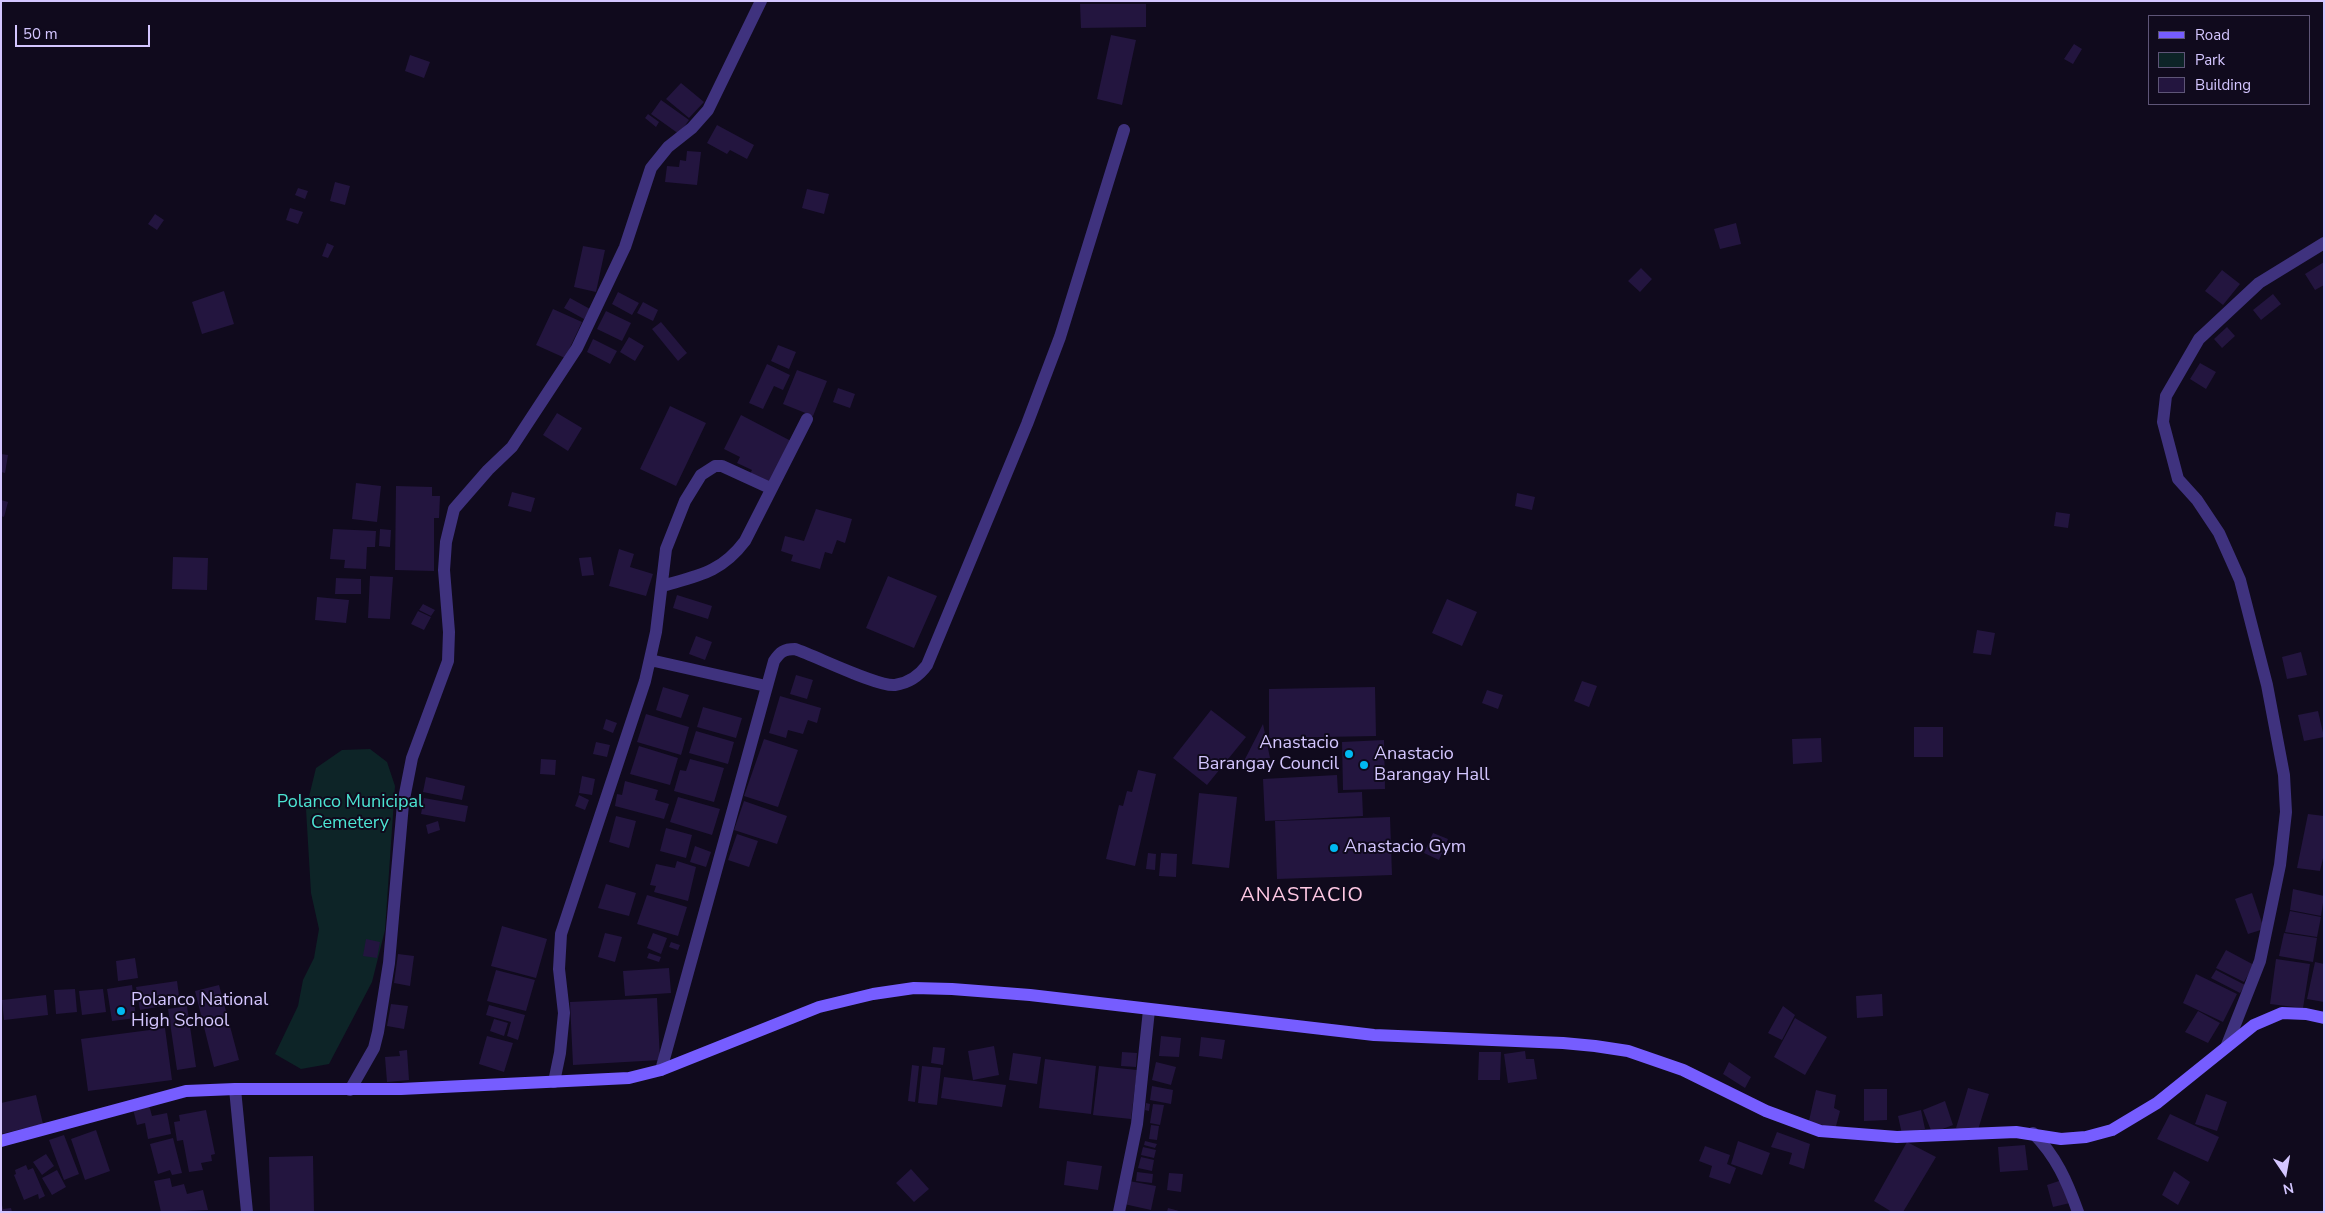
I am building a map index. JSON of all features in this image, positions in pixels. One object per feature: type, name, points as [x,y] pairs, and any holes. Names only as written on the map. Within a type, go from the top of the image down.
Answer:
[{"type":"street","points":[[350,1090],[374,1048],[378,1032],[389,963],[403,804],[412,758],[448,661],[449,632],[444,570],[446,542],[454,509],[488,470],[512,447],[577,348],[624,247],[651,168],[668,146],[692,128],[708,110],[760,1]]},
{"type":"street","points":[[660,1070],[774,661],[780,652],[786,649],[807,653],[877,681],[893,685],[911,680],[920,674],[927,665],[1027,424],[1060,337],[1124,130]]},
{"type":"street","points":[[2227,1045],[2260,961],[2280,865],[2286,812],[2284,775],[2267,685],[2240,580],[2219,532],[2197,500],[2178,478],[2163,422],[2166,396],[2199,339],[2259,283],[2324,243]]},
{"type":"street","points":[[662,586],[697,577],[715,570],[727,561],[744,541],[807,419]]},
{"type":"street","points":[[554,1082],[560,1052],[564,1013],[559,970],[561,934],[646,681],[662,586],[666,549],[685,501],[701,475],[709,468],[722,466],[770,488]]},
{"type":"street","points":[[650,660],[766,686]]},
{"type":"street","points":[[1,1141],[186,1092],[235,1089],[350,1090],[629,1078],[660,1070],[819,1007],[873,994],[914,988],[1030,995],[1374,1035],[1563,1042],[1628,1051],[1683,1070],[1766,1112],[1820,1131],[1898,1137],[2016,1132],[2061,1138],[2086,1137],[2112,1130],[2157,1103],[2254,1025],[2282,1013],[2324,1018]]},
{"type":"street","points":[[1119,1212],[1136,1124],[1150,1010]]},
{"type":"street","points":[[235,1089],[246,1212]]},
{"type":"street","points":[[2033,1133],[2048,1149],[2059,1165],[2078,1212]]},
{"type":"green space","name":"Polanco Municipal Cemetery","points":[[370,749],[387,762],[395,786],[385,930],[372,982],[329,1064],[301,1069],[275,1054],[298,1006],[303,980],[314,958],[319,929],[311,893],[306,809],[316,768],[342,750]]},
{"type":"building","points":[[1080,4],[1146,4],[1146,27],[1081,28]]},
{"type":"building","points":[[1111,35],[1136,40],[1122,105],[1097,99]]},
{"type":"building","points":[[2074,44],[2082,49],[2073,64],[2064,59]]},
{"type":"building","points":[[410,55],[430,62],[424,78],[405,71]]},
{"type":"building","points":[[681,83],[704,102],[689,118],[666,99]]},
{"type":"building","points":[[661,100],[689,120],[679,134],[651,114]]},
{"type":"building","points":[[648,114],[659,122],[656,127],[645,118]]},
{"type":"building","points":[[717,125],[754,145],[747,159],[730,150],[727,154],[707,143]]},
{"type":"building","points":[[687,151],[701,152],[697,185],[665,182],[667,166],[679,167],[680,160],[686,161]]},
{"type":"building","points":[[335,182],[350,186],[345,205],[330,201]]},
{"type":"building","points":[[298,188],[308,191],[305,199],[295,195]]},
{"type":"building","points":[[807,189],[829,194],[824,214],[802,208]]},
{"type":"building","points":[[290,208],[303,212],[298,224],[286,220]]},
{"type":"building","points":[[155,214],[164,220],[157,230],[148,224]]},
{"type":"building","points":[[1736,223],[1741,244],[1720,249],[1714,229]]},
{"type":"building","points":[[327,243],[334,246],[328,258],[322,256]]},
{"type":"building","points":[[583,246],[605,250],[596,292],[574,287]]},
{"type":"building","points":[[2324,262],[2324,285],[2315,290],[2305,274]]},
{"type":"building","points":[[1641,268],[1652,279],[1640,292],[1628,281]]},
{"type":"building","points":[[2222,270],[2240,284],[2223,305],[2205,291]]},
{"type":"building","points":[[224,291],[234,324],[202,334],[192,302]]},
{"type":"building","points":[[618,292],[639,303],[632,315],[612,304]]},
{"type":"building","points":[[2273,294],[2281,304],[2261,320],[2253,310]]},
{"type":"building","points":[[570,298],[590,309],[584,319],[564,308]]},
{"type":"building","points":[[643,302],[658,310],[653,321],[637,313]]},
{"type":"building","points":[[553,309],[582,322],[565,358],[536,345]]},
{"type":"building","points":[[606,311],[631,323],[622,341],[597,329]]},
{"type":"building","points":[[661,322],[687,353],[678,361],[652,329]]},
{"type":"building","points":[[2227,327],[2235,336],[2222,348],[2214,339]]},
{"type":"building","points":[[629,337],[644,346],[635,361],[620,352]]},
{"type":"building","points":[[593,339],[617,351],[610,364],[587,352]]},
{"type":"building","points":[[778,345],[796,352],[789,369],[771,361]]},
{"type":"building","points":[[2200,363],[2216,372],[2206,389],[2190,379]]},
{"type":"building","points":[[767,364],[790,375],[783,390],[774,386],[763,409],[749,403]]},
{"type":"building","points":[[797,370],[827,381],[813,416],[783,404]]},
{"type":"building","points":[[838,388],[855,394],[850,408],[833,402]]},
{"type":"building","points":[[670,406],[706,423],[676,486],[640,469]]},
{"type":"building","points":[[557,413],[582,428],[568,451],[543,435]]},
{"type":"building","points":[[741,415],[791,441],[771,484],[750,474],[752,470],[737,463],[740,457],[724,449]]},
{"type":"building","points":[[1,454],[8,455],[5,473],[1,472]]},
{"type":"building","points":[[356,483],[381,486],[377,522],[352,519]]},
{"type":"building","points":[[396,486],[432,487],[432,496],[440,496],[439,518],[434,518],[434,571],[395,570]]},
{"type":"building","points":[[512,492],[535,498],[531,512],[508,506]]},
{"type":"building","points":[[1517,493],[1535,497],[1532,510],[1515,506]]},
{"type":"building","points":[[1,500],[8,502],[4,517],[1,516]]},
{"type":"building","points":[[816,509],[852,519],[845,543],[837,540],[832,554],[825,552],[820,569],[791,561],[793,555],[781,551],[785,536],[804,541]]},
{"type":"building","points":[[2056,512],[2070,514],[2068,528],[2054,526]]},
{"type":"building","points":[[333,529],[376,531],[375,547],[367,547],[366,569],[344,568],[345,560],[330,559]]},
{"type":"building","points":[[380,529],[391,530],[390,547],[379,546]]},
{"type":"building","points":[[619,549],[634,554],[630,567],[653,574],[646,596],[609,586]]},
{"type":"building","points":[[173,557],[208,558],[207,590],[172,589]]},
{"type":"building","points":[[591,557],[594,575],[582,576],[579,558]]},
{"type":"building","points":[[370,576],[393,577],[390,619],[368,618]]},
{"type":"building","points":[[888,576],[937,596],[914,648],[866,628]]},
{"type":"building","points":[[336,578],[361,579],[361,594],[335,594]]},
{"type":"building","points":[[677,595],[712,606],[708,619],[673,608]]},
{"type":"building","points":[[317,597],[349,600],[346,623],[315,620]]},
{"type":"building","points":[[1447,599],[1477,612],[1462,646],[1432,633]]},
{"type":"building","points":[[423,604],[435,610],[431,616],[419,610]]},
{"type":"building","points":[[418,611],[431,617],[424,630],[411,624]]},
{"type":"building","points":[[1977,630],[1995,633],[1991,655],[1973,653]]},
{"type":"building","points":[[696,636],[712,642],[705,660],[689,654]]},
{"type":"building","points":[[2301,652],[2307,675],[2287,679],[2282,657]]},
{"type":"building","points":[[796,675],[813,680],[807,699],[790,694]]},
{"type":"building","points":[[1582,681],[1597,686],[1589,707],[1574,701]]},
{"type":"building","points":[[663,687],[689,695],[681,718],[656,710]]},
{"type":"building","points":[[1375,687],[1376,736],[1269,738],[1269,689]]},
{"type":"building","points":[[1487,690],[1503,695],[1498,709],[1482,703]]},
{"type":"building","points":[[780,696],[821,708],[817,723],[808,720],[803,734],[788,730],[786,738],[769,733]]},
{"type":"building","points":[[703,707],[742,718],[736,738],[697,727]]},
{"type":"building","points":[[1211,710],[1246,737],[1207,785],[1173,758]]},
{"type":"building","points":[[2318,711],[2324,737],[2304,741],[2298,715]]},
{"type":"building","points":[[646,714],[689,727],[681,755],[637,742]]},
{"type":"building","points":[[606,719],[617,723],[613,733],[603,729]]},
{"type":"building","points":[[1263,724],[1270,758],[1244,761]]},
{"type":"building","points":[[1914,727],[1943,727],[1943,757],[1914,757]]},
{"type":"building","points":[[696,731],[734,742],[728,764],[689,753]]},
{"type":"building","points":[[1821,738],[1822,762],[1793,764],[1792,739]]},
{"type":"building","points":[[764,739],[798,750],[778,807],[744,796]]},
{"type":"building","name":"Anastacio Barangay Hall","points":[[1384,740],[1385,789],[1343,790],[1342,742]]},
{"type":"building","points":[[596,742],[610,745],[607,757],[593,754]]},
{"type":"building","points":[[639,746],[678,758],[670,785],[630,774]]},
{"type":"building","points":[[541,759],[556,760],[555,775],[540,774]]},
{"type":"building","points":[[690,759],[724,768],[714,802],[674,791],[680,770],[686,771]]},
{"type":"building","points":[[1138,770],[1156,774],[1135,866],[1106,859],[1119,805],[1123,806],[1127,791],[1132,792]]},
{"type":"building","points":[[1337,775],[1338,793],[1362,792],[1363,816],[1265,821],[1263,779]]},
{"type":"building","points":[[582,776],[595,779],[592,795],[579,793]]},
{"type":"building","points":[[426,777],[465,786],[462,800],[423,792]]},
{"type":"building","points":[[625,781],[658,790],[655,800],[669,804],[664,819],[615,806],[617,794],[622,795]]},
{"type":"building","points":[[1199,793],[1237,797],[1229,868],[1192,864]]},
{"type":"building","points":[[579,795],[589,800],[585,810],[575,806]]},
{"type":"building","points":[[678,797],[720,809],[712,835],[670,822]]},
{"type":"building","points":[[424,798],[468,806],[465,822],[421,814]]},
{"type":"building","points":[[744,801],[787,816],[777,844],[734,830]]},
{"type":"building","points":[[2308,814],[2324,816],[2324,854],[2320,871],[2297,868]]},
{"type":"building","points":[[616,816],[636,821],[629,848],[609,842]]},
{"type":"building","name":"Anastacio Gym","points":[[1390,817],[1392,875],[1277,879],[1275,821]]},
{"type":"building","points":[[438,821],[440,830],[428,834],[426,825]]},
{"type":"building","points":[[666,828],[692,835],[686,858],[660,851]]},
{"type":"building","points":[[1433,833],[1448,839],[1439,860],[1424,853]]},
{"type":"building","points":[[737,834],[758,841],[749,867],[728,860]]},
{"type":"building","points":[[695,846],[711,852],[706,867],[690,862]]},
{"type":"building","points":[[1148,853],[1156,854],[1155,870],[1146,869]]},
{"type":"building","points":[[1161,853],[1177,854],[1176,877],[1159,876]]},
{"type":"building","points":[[677,861],[696,867],[688,901],[654,892],[656,886],[650,885],[656,864],[675,868]]},
{"type":"building","points":[[606,884],[636,893],[629,916],[598,908]]},
{"type":"building","points":[[2293,889],[2324,896],[2321,916],[2290,910]]},
{"type":"building","points":[[2252,893],[2264,929],[2248,934],[2235,899]]},
{"type":"building","points":[[647,895],[687,907],[678,936],[637,924]]},
{"type":"building","points":[[2290,911],[2321,917],[2317,937],[2285,932]]},
{"type":"building","points":[[502,926],[547,939],[536,978],[491,966]]},
{"type":"building","points":[[605,933],[622,937],[615,962],[598,957]]},
{"type":"building","points":[[653,933],[667,938],[661,954],[647,948]]},
{"type":"building","points":[[2284,933],[2317,938],[2313,962],[2279,956]]},
{"type":"building","points":[[366,939],[380,942],[377,958],[363,956]]},
{"type":"building","points":[[671,942],[680,945],[678,950],[669,947]]},
{"type":"building","points":[[2226,950],[2254,965],[2244,982],[2216,968]]},
{"type":"building","points":[[649,953],[661,957],[659,962],[647,958]]},
{"type":"building","points":[[398,954],[414,956],[410,986],[394,983]]},
{"type":"building","points":[[135,958],[138,978],[118,981],[116,961]]},
{"type":"building","points":[[2276,959],[2310,964],[2303,1008],[2270,1004]]},
{"type":"building","points":[[2315,962],[2324,964],[2324,1002],[2307,999]]},
{"type":"building","points":[[669,968],[671,993],[625,996],[623,971]]},
{"type":"building","points":[[496,970],[535,980],[526,1011],[487,1001]]},
{"type":"building","points":[[2216,970],[2245,985],[2240,993],[2211,978]]},
{"type":"building","points":[[2196,974],[2237,994],[2223,1022],[2183,1003]]},
{"type":"building","points":[[177,981],[180,1003],[140,1010],[136,987]]},
{"type":"building","points":[[132,985],[136,1018],[112,1021],[107,989]]},
{"type":"building","points":[[219,985],[239,1060],[214,1067],[195,991]]},
{"type":"building","points":[[75,989],[77,1012],[56,1014],[54,990]]},
{"type":"building","points":[[103,989],[106,1012],[82,1015],[79,991]]},
{"type":"building","points":[[1882,994],[1883,1016],[1857,1018],[1856,996]]},
{"type":"building","points":[[46,995],[48,1015],[4,1020],[2,1000]]},
{"type":"building","points":[[657,998],[660,1060],[573,1065],[570,1002]]},
{"type":"building","points":[[391,1004],[408,1006],[404,1029],[387,1026]]},
{"type":"building","points":[[489,1005],[525,1015],[518,1040],[507,1036],[511,1022],[486,1015]]},
{"type":"building","points":[[187,1006],[196,1067],[177,1070],[168,1009]]},
{"type":"building","points":[[1783,1006],[1795,1015],[1782,1040],[1768,1033]]},
{"type":"building","points":[[2198,1011],[2220,1023],[2208,1043],[2185,1032]]},
{"type":"building","points":[[1795,1018],[1827,1037],[1805,1075],[1774,1057]]},
{"type":"building","points":[[494,1019],[508,1023],[504,1036],[490,1031]]},
{"type":"building","points":[[165,1028],[172,1080],[88,1091],[81,1039]]},
{"type":"building","points":[[487,1036],[513,1043],[504,1072],[479,1064]]},
{"type":"building","points":[[1161,1036],[1181,1038],[1179,1057],[1159,1056]]},
{"type":"building","points":[[1201,1037],[1225,1040],[1222,1059],[1199,1056]]},
{"type":"building","points":[[994,1046],[999,1075],[973,1080],[968,1051]]},
{"type":"building","points":[[933,1047],[945,1048],[943,1065],[931,1063]]},
{"type":"building","points":[[407,1050],[409,1080],[387,1082],[385,1057],[400,1056],[399,1051]]},
{"type":"building","points":[[1525,1051],[1526,1059],[1534,1059],[1537,1079],[1508,1083],[1504,1054]]},
{"type":"building","points":[[1122,1052],[1137,1053],[1136,1067],[1121,1066]]},
{"type":"building","points":[[1479,1052],[1501,1052],[1500,1080],[1478,1080]]},
{"type":"building","points":[[1013,1053],[1041,1057],[1037,1084],[1009,1080]]},
{"type":"building","points":[[1045,1059],[1096,1066],[1091,1114],[1039,1108]]},
{"type":"building","points":[[1156,1062],[1176,1067],[1171,1085],[1152,1080]]},
{"type":"building","points":[[1729,1062],[1751,1077],[1745,1088],[1723,1074]]},
{"type":"building","points":[[912,1065],[919,1066],[915,1102],[908,1101]]},
{"type":"building","points":[[922,1066],[941,1068],[937,1105],[918,1103]]},
{"type":"building","points":[[1099,1066],[1137,1070],[1131,1119],[1093,1115]]},
{"type":"building","points":[[944,1077],[1006,1085],[1002,1107],[941,1098]]},
{"type":"building","points":[[1152,1086],[1173,1090],[1171,1104],[1150,1100]]},
{"type":"building","points":[[1968,1088],[1989,1094],[1977,1133],[1956,1128]]},
{"type":"building","points":[[1864,1089],[1887,1089],[1887,1120],[1864,1121]]},
{"type":"building","points":[[1816,1090],[1836,1095],[1834,1108],[1840,1111],[1835,1130],[1808,1125]]},
{"type":"building","points":[[2206,1094],[2227,1102],[2217,1131],[2195,1124]]},
{"type":"building","points":[[36,1095],[43,1124],[1,1134],[1,1103]]},
{"type":"building","points":[[1945,1101],[1953,1125],[1932,1133],[1923,1110]]},
{"type":"building","points":[[1146,1103],[1150,1104],[1149,1111],[1145,1110]]},
{"type":"building","points":[[1153,1104],[1164,1105],[1160,1125],[1150,1123]]},
{"type":"building","points":[[149,1105],[152,1116],[167,1113],[171,1134],[148,1139],[145,1123],[137,1125],[133,1109]]},
{"type":"building","points":[[206,1110],[215,1154],[211,1155],[212,1161],[201,1163],[203,1170],[189,1172],[183,1140],[177,1141],[174,1122],[180,1121],[179,1115]]},
{"type":"building","points":[[1921,1110],[1925,1129],[1902,1134],[1898,1116]]},
{"type":"building","points":[[2170,1114],[2219,1137],[2208,1162],[2157,1139]]},
{"type":"building","points":[[1151,1125],[1159,1126],[1157,1140],[1149,1139]]},
{"type":"building","points":[[96,1130],[110,1171],[85,1180],[71,1139]]},
{"type":"building","points":[[1777,1132],[1810,1144],[1804,1169],[1789,1164],[1792,1153],[1771,1147]]},
{"type":"building","points":[[64,1135],[79,1174],[64,1180],[49,1140]]},
{"type":"building","points":[[173,1138],[182,1173],[172,1175],[170,1170],[158,1174],[150,1144]]},
{"type":"building","points":[[1145,1141],[1157,1144],[1155,1148],[1144,1145]]},
{"type":"building","points":[[1738,1141],[1770,1153],[1762,1175],[1731,1164]]},
{"type":"building","points":[[1907,1142],[1936,1157],[1903,1212],[1892,1212],[1874,1201]]},
{"type":"building","points":[[2025,1145],[2028,1170],[2000,1172],[1998,1147]]},
{"type":"building","points":[[1705,1146],[1730,1155],[1727,1164],[1736,1168],[1730,1184],[1709,1177],[1712,1166],[1699,1161]]},
{"type":"building","points":[[1143,1147],[1156,1150],[1154,1158],[1141,1155]]},
{"type":"building","points":[[46,1154],[54,1166],[42,1175],[33,1162]]},
{"type":"building","points":[[313,1156],[314,1212],[270,1212],[269,1157]]},
{"type":"building","points":[[1141,1157],[1154,1160],[1152,1171],[1138,1168]]},
{"type":"building","points":[[1067,1161],[1102,1166],[1098,1190],[1064,1185]]},
{"type":"building","points":[[26,1165],[28,1170],[33,1168],[45,1196],[39,1199],[38,1194],[24,1200],[14,1175],[16,1174],[15,1170]]},
{"type":"building","points":[[911,1169],[929,1189],[914,1202],[896,1183]]},
{"type":"building","points":[[57,1170],[66,1187],[52,1195],[42,1178]]},
{"type":"building","points":[[2174,1171],[2190,1182],[2178,1205],[2162,1195]]},
{"type":"building","points":[[1137,1172],[1153,1174],[1152,1183],[1136,1181]]},
{"type":"building","points":[[1169,1173],[1183,1174],[1181,1192],[1167,1190]]},
{"type":"building","points":[[170,1178],[172,1187],[184,1184],[187,1194],[203,1190],[208,1210],[161,1212],[154,1181]]},
{"type":"building","points":[[2062,1180],[2070,1203],[2053,1207],[2047,1185]]},
{"type":"building","points":[[1129,1181],[1156,1186],[1151,1210],[1124,1204]]},
{"type":"building","points":[[2,1205],[3,1209],[11,1208],[12,1212],[1,1212]]},
{"type":"building","points":[[1168,1208],[1179,1211],[1179,1212],[1167,1212]]},
{"type":"place","name":"Anastacio Barangay Council","points":[[1349,754]]},
{"type":"place","name":"Anastacio Barangay Hall","points":[[1364,765]]},
{"type":"place","name":"Anastacio Gym","points":[[1334,848]]},
{"type":"place","name":"Polanco National High School","points":[[121,1011]]},
{"type":"district","name":"ANASTACIO","points":[[1302,896]]}]
